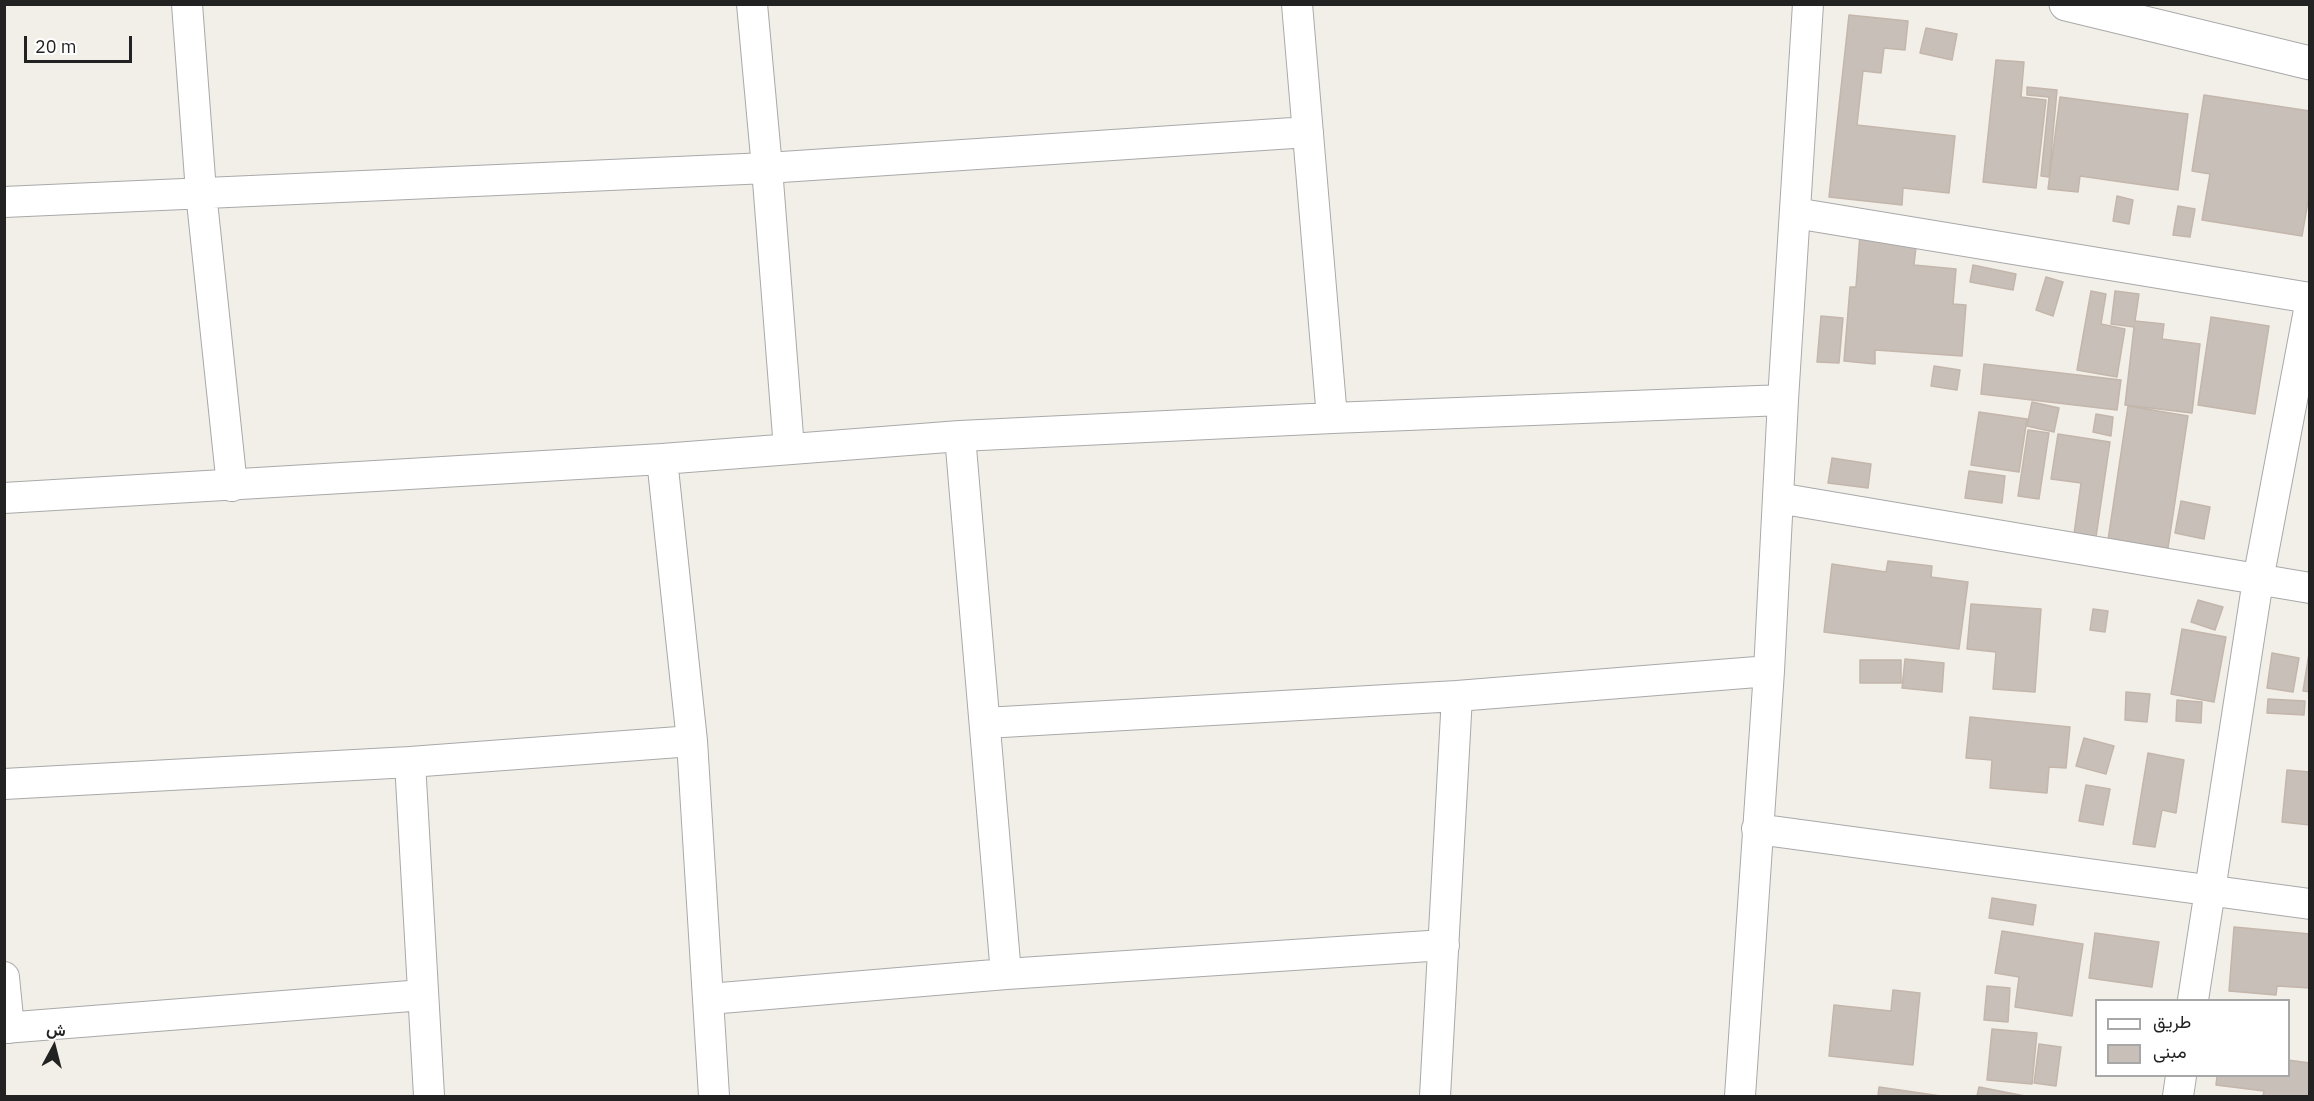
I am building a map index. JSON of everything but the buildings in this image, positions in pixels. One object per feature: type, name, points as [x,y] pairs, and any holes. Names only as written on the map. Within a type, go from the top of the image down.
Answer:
[{"type":"street","points":[[187,4],[201,192],[232,486]]},
{"type":"street","points":[[752,4],[789,449]]},
{"type":"street","points":[[1297,4],[1332,417]]},
{"type":"street","points":[[1740,1096],[1808,4]]},
{"type":"street","points":[[2066,4],[2310,63]]},
{"type":"street","points":[[4,202],[767,168],[1308,132]]},
{"type":"street","points":[[1794,213],[2310,298]]},
{"type":"street","points":[[2193,999],[2259,580],[2310,305]]},
{"type":"street","points":[[4,498],[662,459],[960,436],[1332,417],[1783,400]]},
{"type":"street","points":[[960,436],[1006,974]]},
{"type":"street","points":[[662,459],[692,741],[714,1096]]},
{"type":"street","points":[[1778,498],[2310,588]]},
{"type":"street","points":[[985,723],[1457,696],[1768,671]]},
{"type":"street","points":[[1435,1096],[1457,696]]},
{"type":"street","points":[[4,784],[410,762],[692,741]]},
{"type":"street","points":[[410,762],[429,1096]]},
{"type":"street","points":[[1757,829],[2310,904]]},
{"type":"street","points":[[709,999],[1006,974],[1444,945]]},
{"type":"street","points":[[4,977],[7,1028],[423,995]]},
{"type":"street","points":[[2178,1096],[2181,1077]]}]
